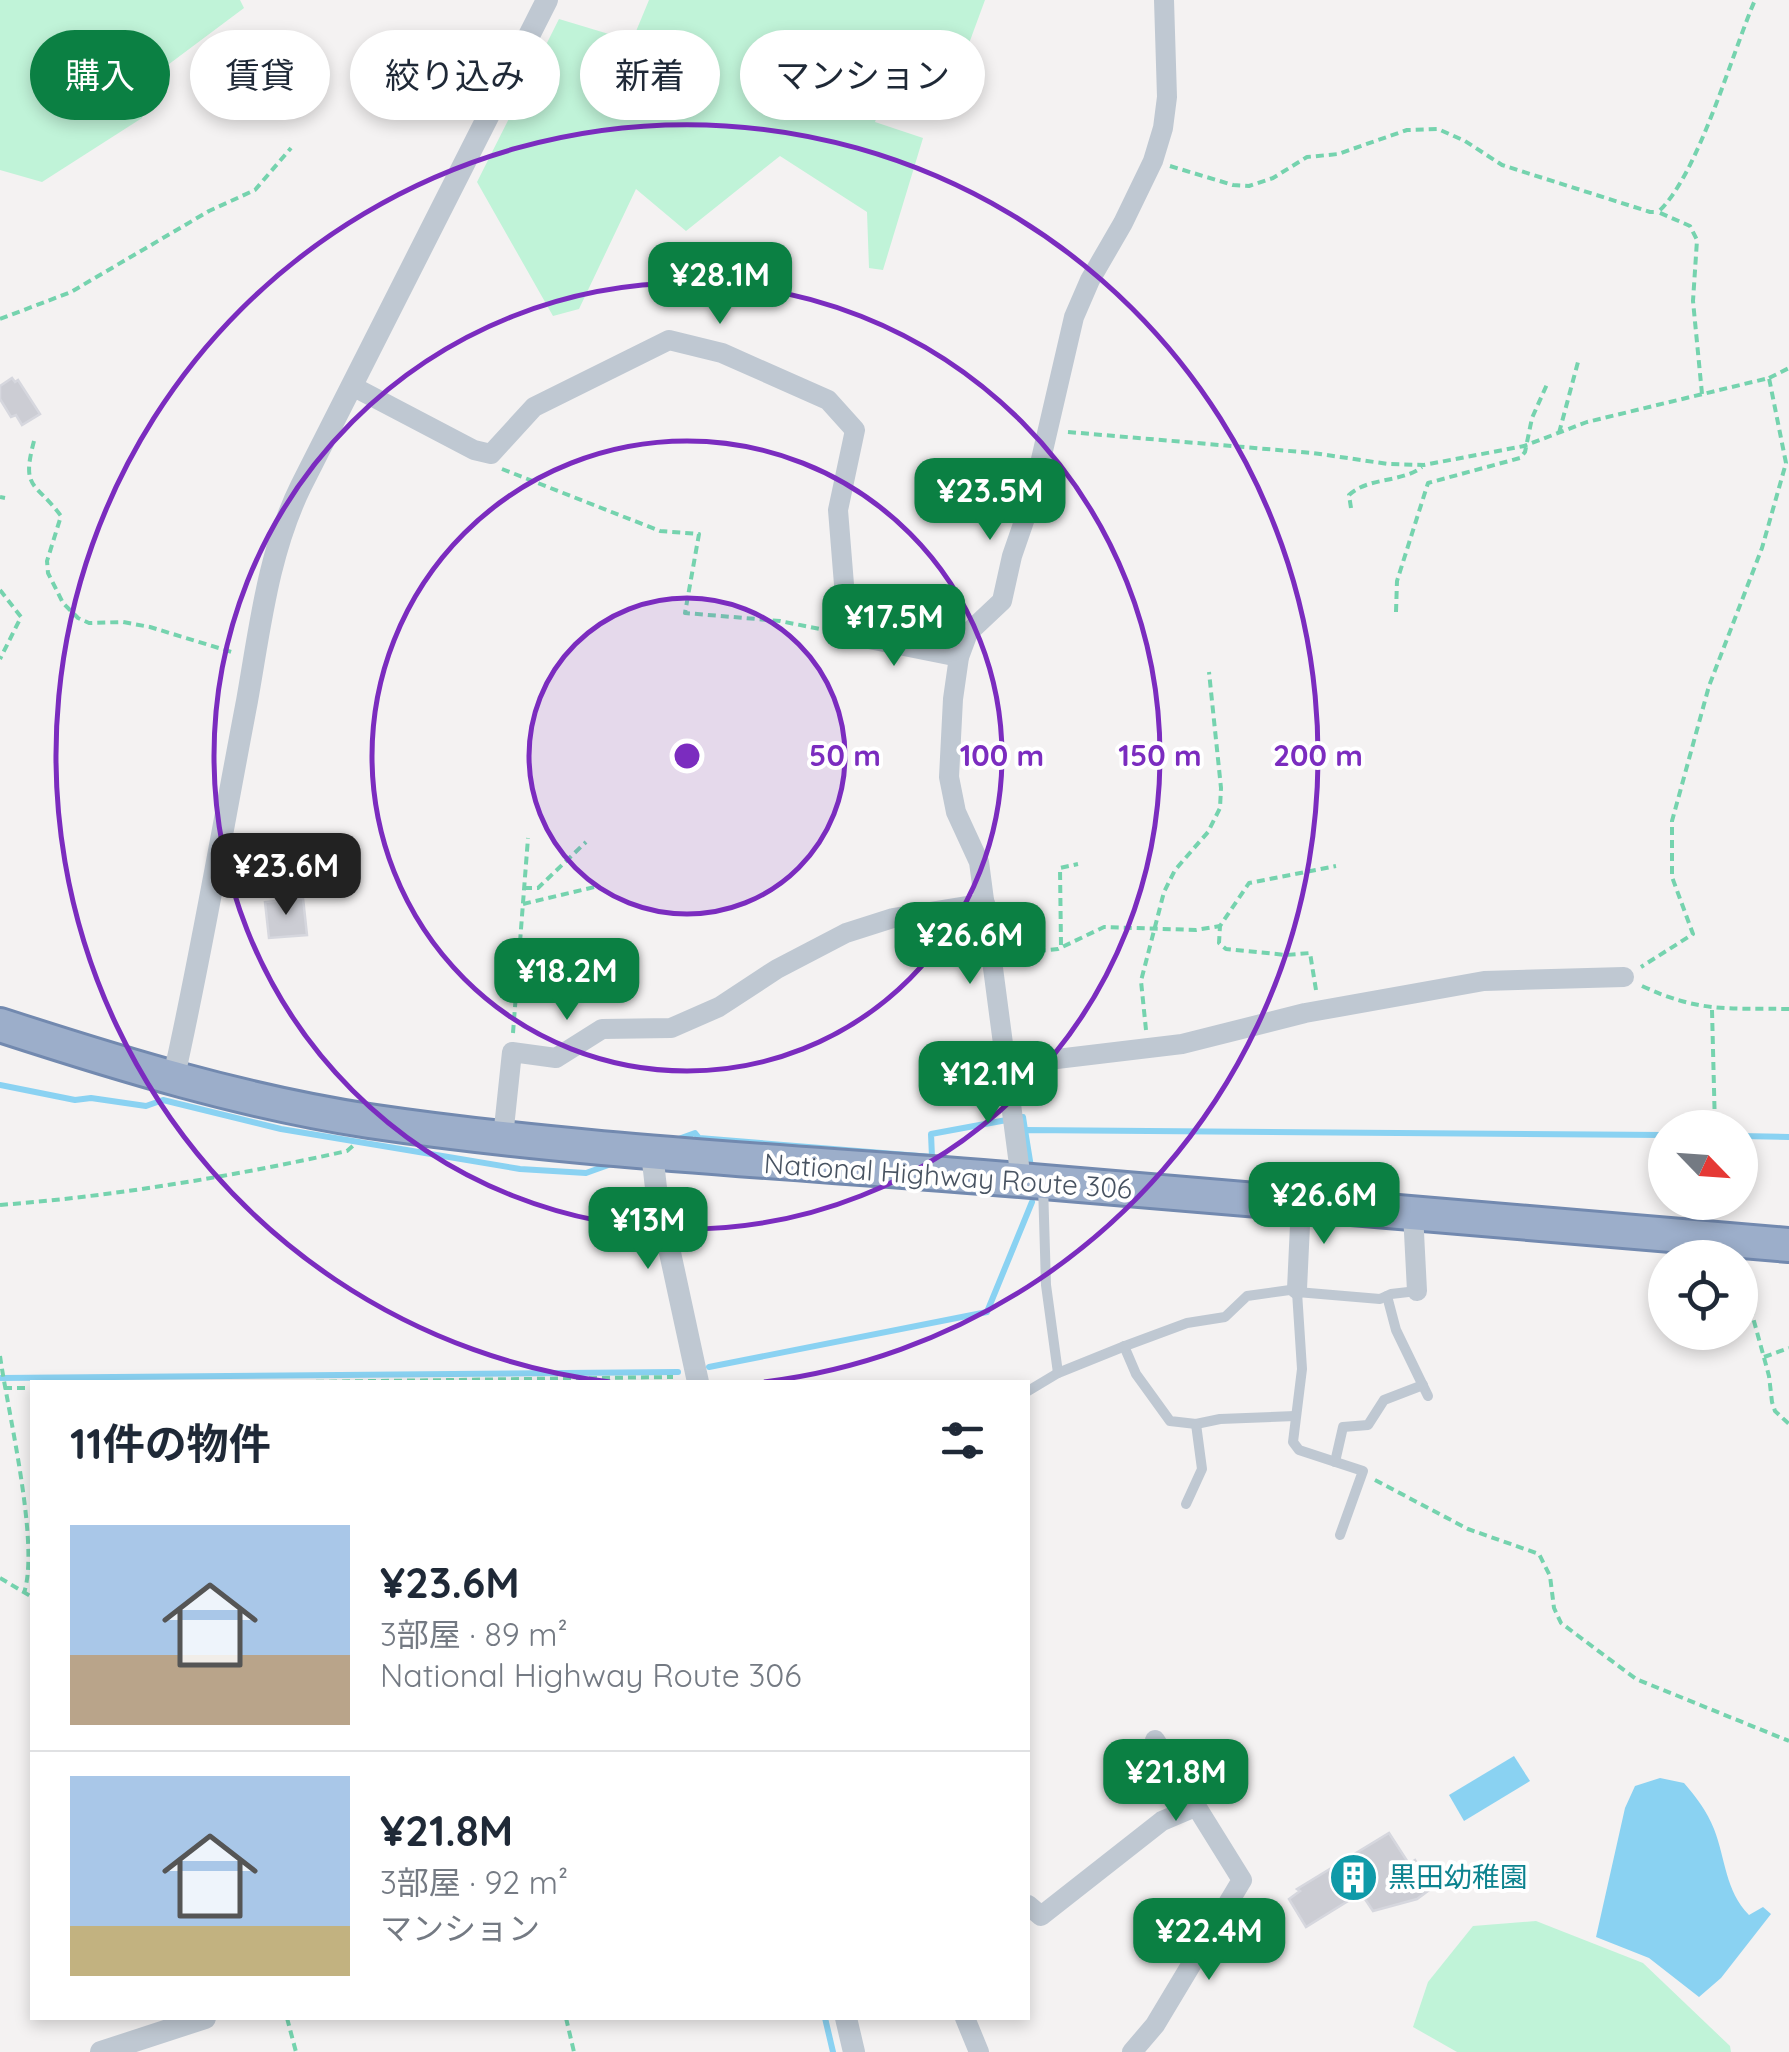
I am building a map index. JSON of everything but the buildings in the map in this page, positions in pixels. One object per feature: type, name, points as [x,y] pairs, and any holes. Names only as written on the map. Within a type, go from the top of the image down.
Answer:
[{"type":"highway","name":"National Highway Route 306","points":[[0,1026],[288,1106],[502,1137],[652,1153],[1789,1245]]},
{"type":"street","points":[[174,1076],[282,529],[547,0]]},
{"type":"street","points":[[1032,1181],[1006,1065],[978,862],[956,812],[949,778],[952,698],[959,656],[974,624],[1002,601],[1032,498],[1074,317],[1153,161],[1164,128],[1164,0]]},
{"type":"street","points":[[352,386],[474,450],[492,454],[534,407],[669,340],[722,353],[828,400],[855,430],[838,510],[845,597],[839,633],[959,656]]},
{"type":"street","points":[[502,1137],[512,1052],[556,1058],[602,1030],[670,1028],[719,1007],[777,969],[846,933],[894,918],[985,903]]},
{"type":"street","points":[[1006,1065],[1182,1044],[1320,1010],[1484,981],[1624,977]]},
{"type":"street","points":[[652,1153],[656,1188],[698,1378]]},
{"type":"street","points":[[1297,1290],[1300,1204]]},
{"type":"street","points":[[1413,1213],[1416,1291]]},
{"type":"street","points":[[1132,2052],[1154,2026],[1242,1880],[1155,1740]]},
{"type":"street","points":[[1030,1907],[1041,1916],[1162,1821],[1195,1807]]},
{"type":"street","points":[[102,2052],[199,2020]]},
{"type":"street","points":[[846,2020],[854,2052]]},
{"type":"street","points":[[966,2020],[979,2052]]},
{"type":"lane","points":[[1032,1181],[1058,1373]]},
{"type":"lane","points":[[1030,1390],[1058,1373],[1124,1346],[1187,1324],[1225,1318],[1247,1296],[1297,1290],[1380,1299],[1416,1291]]},
{"type":"lane","points":[[1297,1290],[1302,1357],[1293,1436],[1296,1447],[1363,1471],[1340,1535]]},
{"type":"lane","points":[[1336,1462],[1343,1427],[1368,1425],[1384,1400],[1425,1391],[1396,1330],[1387,1296]]},
{"type":"lane","points":[[1124,1346],[1136,1374],[1156,1398],[1166,1419],[1196,1424],[1220,1419],[1295,1416]]},
{"type":"lane","points":[[1186,1504],[1202,1469],[1196,1424]]},
{"type":"path","points":[[1658,212],[1689,164],[1755,0]]},
{"type":"path","points":[[1153,161],[1233,186],[1250,186],[1274,178],[1306,157],[1326,157],[1406,130],[1438,130],[1518,172],[1658,212],[1690,226],[1697,240],[1694,300],[1702,394]]},
{"type":"path","points":[[0,319],[71,292],[254,190],[291,148]]},
{"type":"path","points":[[1559,433],[1578,362]]},
{"type":"path","points":[[1047,430],[1424,465],[1527,445],[1587,422],[1769,378],[1789,368]]},
{"type":"path","points":[[1624,977],[1693,934],[1672,877],[1672,820],[1709,686],[1762,548],[1786,463],[1769,378]]},
{"type":"path","points":[[1396,612],[1397,581],[1428,483],[1520,458],[1548,382]]},
{"type":"path","points":[[34,440],[28,474],[33,487],[61,516],[47,561],[48,573],[62,604],[89,624],[122,622],[150,627],[255,658]]},
{"type":"path","points":[[492,454],[503,471],[660,532],[699,534],[685,613],[780,621],[839,633]]},
{"type":"path","points":[[1351,508],[1348,495],[1358,487],[1405,477],[1424,465]]},
{"type":"path","points":[[0,590],[21,616],[0,659]]},
{"type":"path","points":[[1148,1047],[1141,982],[1153,927],[1170,878],[1208,832],[1220,808],[1209,672]]},
{"type":"path","points":[[512,1052],[528,838]]},
{"type":"path","points":[[524,888],[538,888],[586,842]]},
{"type":"path","points":[[1061,948],[1060,868],[1078,864]]},
{"type":"path","points":[[1320,1010],[1310,953],[1286,955],[1226,949],[1220,943],[1220,926],[1249,883],[1336,866]]},
{"type":"path","points":[[523,904],[600,886]]},
{"type":"path","points":[[991,958],[1061,948],[1104,926],[1196,930],[1220,926]]},
{"type":"path","points":[[1624,977],[1660,994],[1712,1010],[1789,1009]]},
{"type":"path","points":[[1712,1010],[1715,1110]]},
{"type":"path","points":[[0,1205],[43,1202],[280,1164],[347,1150],[359,1135]]},
{"type":"path","points":[[1758,1335],[1775,1411],[1789,1424]]},
{"type":"path","points":[[1764,1357],[1789,1348]]},
{"type":"path","points":[[0,1356],[24,1511],[29,1578],[24,1594]]},
{"type":"path","points":[[500,1380],[698,1378]]},
{"type":"path","points":[[4,1385],[30,1388]]},
{"type":"path","points":[[1362,1474],[1468,1528],[1538,1554],[1550,1576],[1554,1608],[1561,1623],[1636,1678],[1789,1741]]},
{"type":"path","points":[[0,1578],[30,1597]]},
{"type":"path","points":[[288,2020],[296,2052]]},
{"type":"path","points":[[566,2020],[574,2052]]},
{"type":"green space","points":[[0,0],[240,0],[244,8],[215,30],[190,30],[190,48],[170,63],[170,30],[30,30],[30,120],[139,120],[42,182],[0,170]]},
{"type":"green space","points":[[649,0],[985,0],[974,30],[740,30],[740,120],[876,120],[923,138],[883,270],[869,268],[867,212],[780,156],[686,231],[636,189],[579,309],[553,316],[477,182],[508,120],[560,120],[560,30],[553,30],[559,19],[596,30],[580,30],[580,120],[720,120],[720,30],[637,30]]},
{"type":"green space","points":[[1536,1921],[1643,1963],[1730,2046],[1731,2052],[1457,2052],[1413,2027],[1428,1982],[1473,1926]]},
{"type":"water","points":[[1514,1756],[1530,1781],[1464,1821],[1449,1795]]},
{"type":"water","points":[[1660,1778],[1684,1783],[1705,1810],[1731,1885],[1749,1915],[1763,1907],[1771,1914],[1721,1978],[1699,1997],[1649,1958],[1596,1937],[1625,1808],[1635,1786]]},
{"type":"waterway","points":[[0,1085],[75,1100],[91,1098],[146,1106],[163,1100],[281,1129],[520,1169],[586,1173],[614,1163]]},
{"type":"waterway","points":[[673,1141],[695,1133],[699,1138],[932,1157],[931,1134],[1023,1117],[1025,1130]]},
{"type":"waterway","points":[[1031,1167],[1025,1130],[1648,1135]]},
{"type":"waterway","points":[[1758,1136],[1789,1137]]},
{"type":"waterway","points":[[709,1367],[987,1312],[1032,1202]]},
{"type":"waterway","points":[[0,1378],[678,1372]]},
{"type":"waterway","points":[[825,2020],[833,2052]]},
{"type":"place","name":"黒田幼稚園","points":[[1353,1877]]}]
